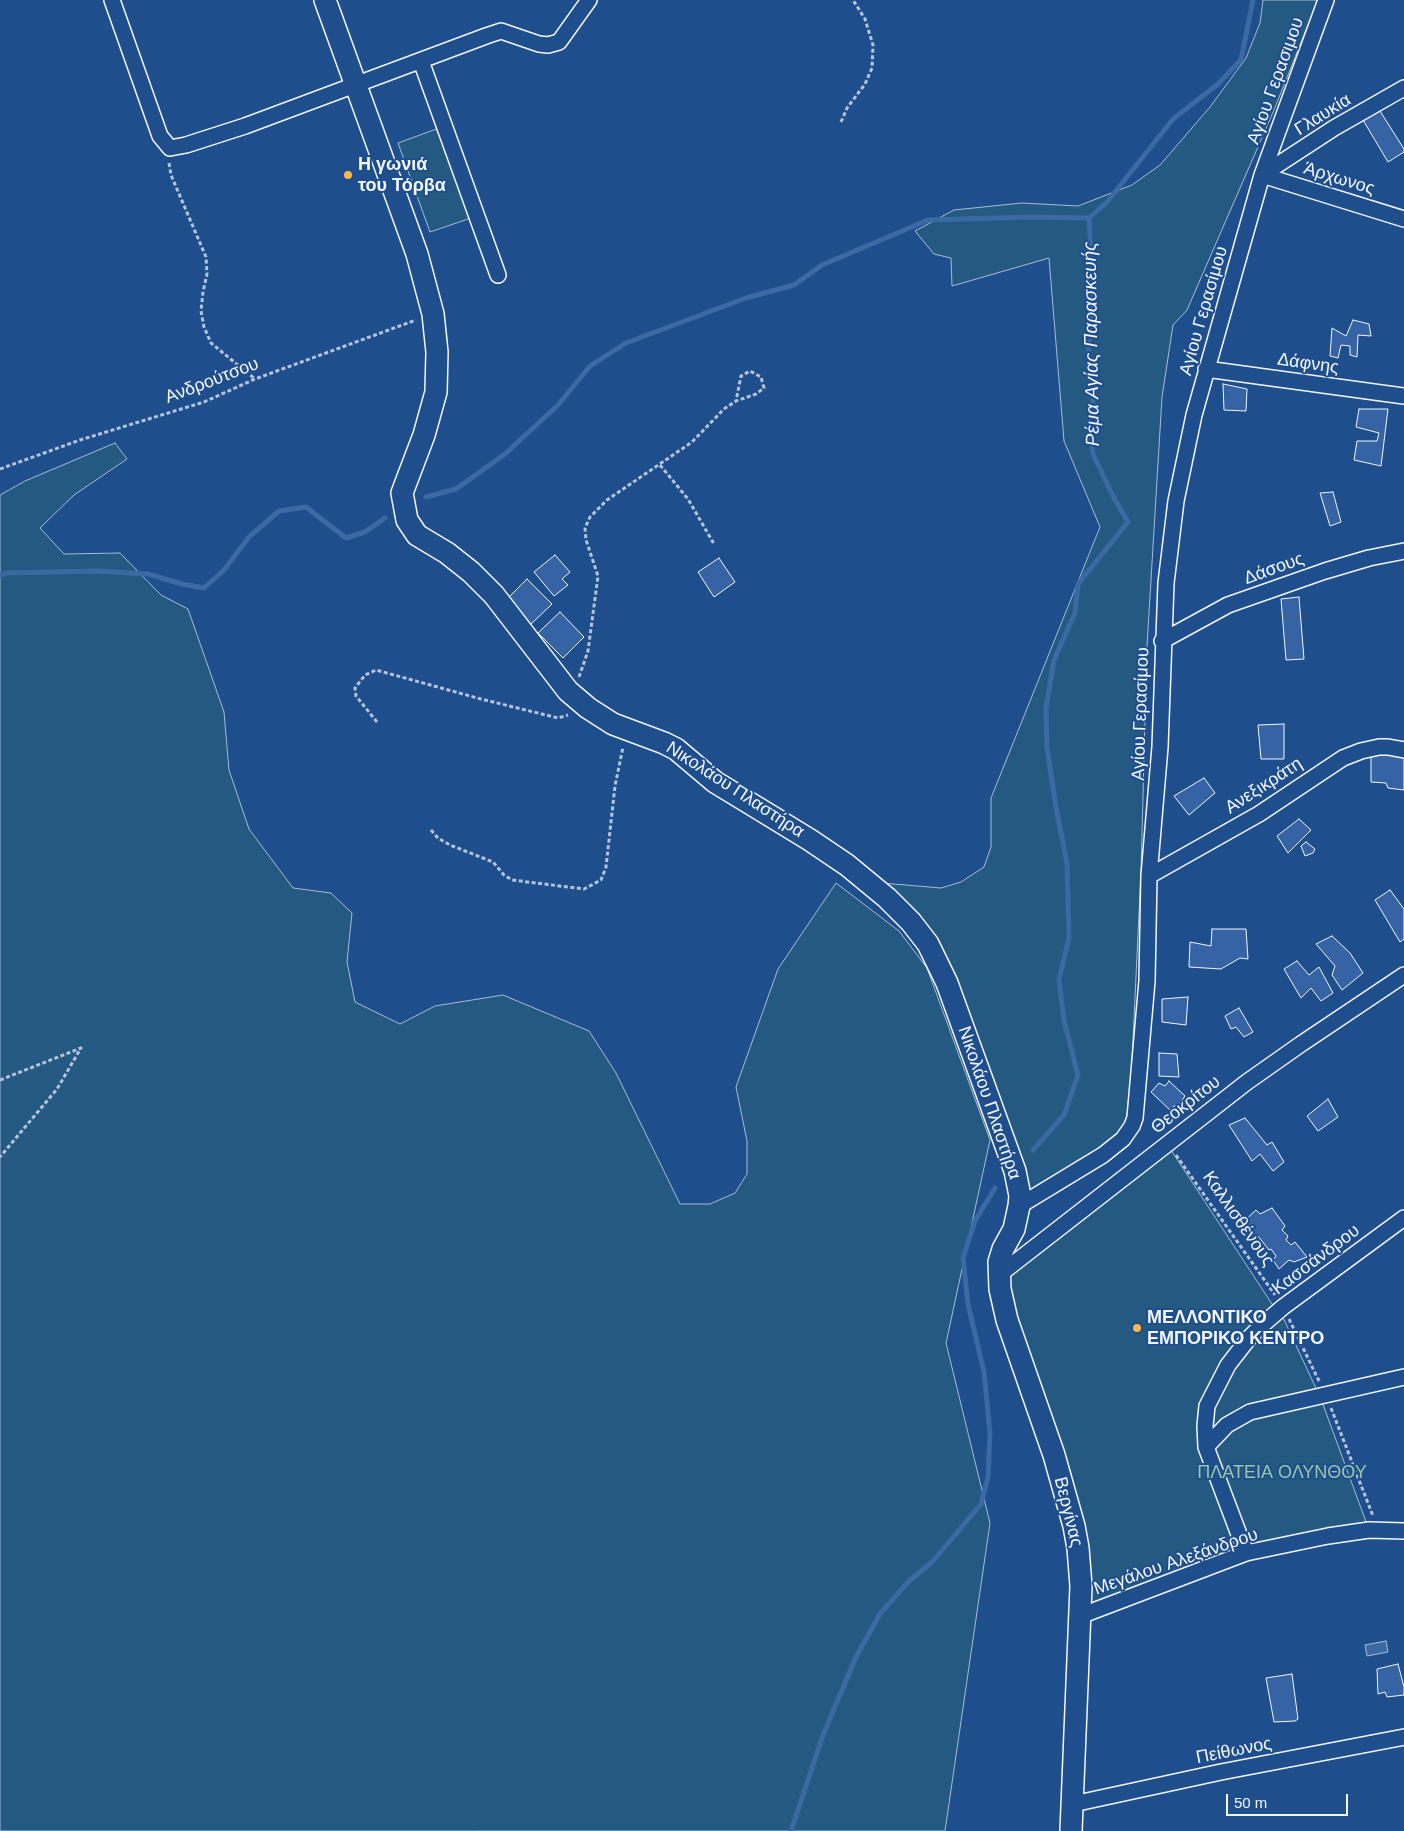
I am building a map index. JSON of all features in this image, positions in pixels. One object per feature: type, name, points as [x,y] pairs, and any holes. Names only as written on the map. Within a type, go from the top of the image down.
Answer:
[{"type":"street","points":[[112,0],[160,136],[170,148],[186,145],[245,126],[501,31],[539,44],[548,45],[559,42],[589,0]]},
{"type":"street","name":"Νικολάου Πλαστήρα","points":[[325,0],[417,254],[433,314],[437,352],[436,392],[424,435],[402,493],[407,520],[417,535],[447,553],[471,572],[494,595],[568,691],[588,708],[626,730],[676,749],[714,782],[782,822],[847,865],[887,898],[911,922],[928,944],[947,984],[1015,1171],[1020,1196],[1019,1206]]},
{"type":"street","name":"Αγίου Γερασιμου","points":[[1262,175],[1326,0]]},
{"type":"street","points":[[421,61],[498,275]]},
{"type":"street","name":"Γλαυκία","points":[[1262,175],[1334,128],[1404,88]]},
{"type":"street","name":"Άρχωνος","points":[[1262,175],[1404,219]]},
{"type":"street","name":"Αγίου Γερασίμου","points":[[1019,1206],[1102,1155],[1123,1139],[1132,1126],[1136,1107],[1146,981],[1149,876],[1160,747],[1162,641],[1166,583],[1176,501],[1194,415],[1206,369],[1262,175]]},
{"type":"street","name":"Δάφνης","points":[[1206,369],[1404,396]]},
{"type":"street","name":"Δάσους","points":[[1162,641],[1228,605],[1325,570],[1404,551]]},
{"type":"street","name":"Ανεξικράτη","points":[[1149,876],[1259,814],[1342,758],[1379,747],[1404,750]]},
{"type":"street","name":"Θεοκρίτου","points":[[999,1275],[1167,1144],[1288,1053],[1404,975]]},
{"type":"street","name":"Βεργίνας","points":[[1019,1206],[1014,1229],[1003,1249],[999,1262],[1000,1289],[1007,1320],[1054,1455],[1074,1526],[1080,1566],[1080,1616],[1071,1831]]},
{"type":"street","name":"Κασσάνδρου","points":[[1246,1554],[1206,1447],[1205,1426],[1207,1406],[1228,1366],[1249,1338],[1283,1307],[1404,1218]]},
{"type":"street","points":[[1206,1447],[1227,1424],[1242,1416],[1263,1409],[1404,1377]]},
{"type":"street","name":"Μεγάλου Αλεξάνδρου","points":[[1080,1616],[1246,1554],[1328,1536],[1378,1530],[1404,1531]]},
{"type":"street","name":"Πείθωνος","points":[[1073,1804],[1221,1772],[1404,1737]]},
{"type":"path","points":[[841,122],[846,108],[865,84],[872,68],[874,45],[865,19],[853,0]]},
{"type":"path","points":[[170,148],[168,160],[171,175],[206,257],[207,274],[201,311],[204,328],[211,342],[255,379]]},
{"type":"path","name":"Ανδρούτσου","points":[[0,469],[80,440],[204,402],[255,379],[433,314]]},
{"type":"path","points":[[568,691],[581,674],[588,651],[598,576],[586,540],[585,528],[590,517],[607,500],[692,442],[724,409],[736,401],[756,394],[764,388],[761,378],[750,371],[741,376],[736,401]]},
{"type":"path","points":[[660,465],[688,499],[714,544]]},
{"type":"path","points":[[377,722],[356,696],[355,688],[365,675],[376,670],[481,700],[558,718],[588,708]]},
{"type":"path","points":[[431,830],[438,838],[450,845],[493,862],[504,875],[512,880],[584,889],[601,880],[606,867],[615,786],[626,730]]},
{"type":"path","points":[[0,1080],[81,1048],[57,1089],[0,1158]]},
{"type":"path","name":"Καλλισθένους","points":[[1167,1144],[1283,1307],[1326,1395],[1378,1530]]},
{"type":"green space","points":[[1263,0],[1318,0],[1274,110],[1187,310],[1173,325],[1162,397],[1147,646],[1141,871],[1131,1082],[1127,1114],[1123,1130],[1111,1143],[1028,1192],[938,950],[882,883],[941,888],[961,882],[984,867],[991,847],[991,798],[1100,527],[1064,441],[1049,258],[952,286],[951,258],[934,254],[915,231],[954,210],[1022,203],[1078,206],[1132,185],[1160,165],[1210,107],[1246,58],[1260,23]]},
{"type":"green space","points":[[442,127],[474,217],[430,232],[398,143]]},
{"type":"green space","points":[[115,443],[127,459],[74,495],[40,528],[64,554],[120,553],[161,595],[188,609],[224,712],[229,770],[249,829],[293,888],[331,893],[352,913],[347,962],[355,1002],[400,1024],[435,1006],[503,995],[589,1031],[616,1073],[680,1204],[710,1204],[735,1193],[747,1174],[747,1141],[736,1087],[778,969],[836,883],[899,931],[927,968],[990,1140],[946,1343],[990,1523],[945,1831],[0,1831],[0,495],[25,481]]},
{"type":"green space","name":"ΠΛΑΤΕΙΑ ΟΛΥΝΘΟΥ","points":[[1167,1144],[1274,1307],[1238,1351],[1280,1311],[1321,1399],[1369,1530],[1239,1556],[1080,1616],[1084,1578],[999,1275]]},
{"type":"shaded area","points":[[1386,1641],[1388,1652],[1367,1656],[1365,1645]]},
{"type":"building","points":[[1380,111],[1404,149],[1404,152],[1388,162],[1363,120]]},
{"type":"building","points":[[1353,320],[1369,324],[1371,336],[1358,335],[1357,357],[1350,355],[1350,346],[1341,345],[1338,358],[1330,356],[1332,328],[1346,336]]},
{"type":"building","points":[[1223,384],[1247,389],[1246,411],[1224,410]]},
{"type":"building","points":[[1359,409],[1388,409],[1381,466],[1354,460],[1357,441],[1377,441],[1379,433],[1356,427]]},
{"type":"building","points":[[1333,492],[1341,522],[1330,526],[1320,493]]},
{"type":"building","points":[[555,555],[570,572],[562,579],[568,585],[554,596],[534,572]]},
{"type":"building","points":[[719,558],[735,582],[714,597],[698,572]]},
{"type":"building","points":[[527,579],[552,604],[531,624],[507,599]]},
{"type":"building","points":[[1299,597],[1304,659],[1286,660],[1281,599]]},
{"type":"building","points":[[560,612],[584,637],[563,658],[538,633]]},
{"type":"building","points":[[1284,724],[1284,759],[1261,759],[1258,725]]},
{"type":"building","points":[[1371,754],[1404,755],[1404,790],[1388,788],[1386,783],[1371,782]]},
{"type":"building","points":[[1204,778],[1215,793],[1189,815],[1174,796]]},
{"type":"building","points":[[1299,819],[1311,830],[1288,853],[1277,836]]},
{"type":"building","points":[[1306,842],[1315,849],[1313,853],[1305,856],[1301,846]]},
{"type":"building","points":[[1390,890],[1404,909],[1404,939],[1400,942],[1375,900]]},
{"type":"building","points":[[1212,929],[1246,929],[1248,959],[1240,958],[1221,969],[1189,967],[1190,942],[1211,946]]},
{"type":"building","points":[[1332,936],[1350,953],[1363,973],[1342,990],[1332,975],[1335,966],[1316,944]]},
{"type":"building","points":[[1297,961],[1309,975],[1319,967],[1333,993],[1321,1001],[1311,988],[1301,998],[1284,969]]},
{"type":"building","points":[[1188,997],[1186,1025],[1162,1022],[1162,999]]},
{"type":"building","points":[[1239,1008],[1253,1032],[1244,1037],[1236,1027],[1231,1029],[1225,1016]]},
{"type":"building","points":[[1159,1053],[1177,1054],[1179,1077],[1159,1076]]},
{"type":"building","points":[[1169,1081],[1185,1096],[1178,1106],[1174,1106],[1171,1111],[1151,1092],[1159,1083],[1165,1086]]},
{"type":"building","points":[[1328,1099],[1338,1117],[1318,1131],[1307,1116]]},
{"type":"building","points":[[1245,1118],[1267,1145],[1272,1142],[1284,1162],[1273,1171],[1260,1154],[1252,1161],[1229,1125]]},
{"type":"building","points":[[1272,1208],[1285,1226],[1282,1230],[1288,1236],[1286,1240],[1291,1245],[1295,1242],[1307,1257],[1294,1262],[1289,1260],[1279,1269],[1273,1260],[1276,1256],[1271,1249],[1269,1250],[1258,1236],[1254,1239],[1243,1222],[1256,1210],[1260,1214]]},
{"type":"building","points":[[1398,1664],[1404,1687],[1404,1695],[1387,1697],[1385,1692],[1378,1694],[1377,1669]]},
{"type":"building","points":[[1292,1674],[1298,1719],[1295,1721],[1274,1722],[1266,1678]]},
{"type":"waterway","name":"Ρέμα Αγίας Παρασκευής","points":[[1033,1150],[1064,1115],[1078,1075],[1064,1021],[1059,979],[1069,938],[1067,864],[1047,748],[1046,708],[1054,660],[1075,613],[1078,584],[1128,522],[1093,454],[1089,423],[1094,394],[1088,357],[1093,290],[1089,218],[1108,201],[1173,119],[1218,84],[1241,60],[1253,0]]},
{"type":"waterway","points":[[426,497],[456,489],[505,454],[558,405],[590,366],[626,343],[746,298],[794,285],[822,265],[928,220],[1031,217],[1089,218]]},
{"type":"waterway","points":[[0,576],[6,573],[98,571],[148,574],[204,588],[224,570],[249,537],[279,511],[306,507],[346,538],[365,532],[385,518]]},
{"type":"waterway","points":[[791,1831],[823,1735],[856,1657],[880,1614],[908,1582],[933,1561],[981,1504],[988,1477],[990,1433],[984,1372],[968,1304],[963,1258],[975,1221],[995,1188]]},
{"type":"place","name":"Η γωνιά του Τόρβα","points":[[348,175]]},
{"type":"place","name":"ΜΕΛΛΟΝΤΙΚΟ ΕΜΠΟΡΙΚΟ ΚΕΝΤΡΟ","points":[[1137,1328]]}]
